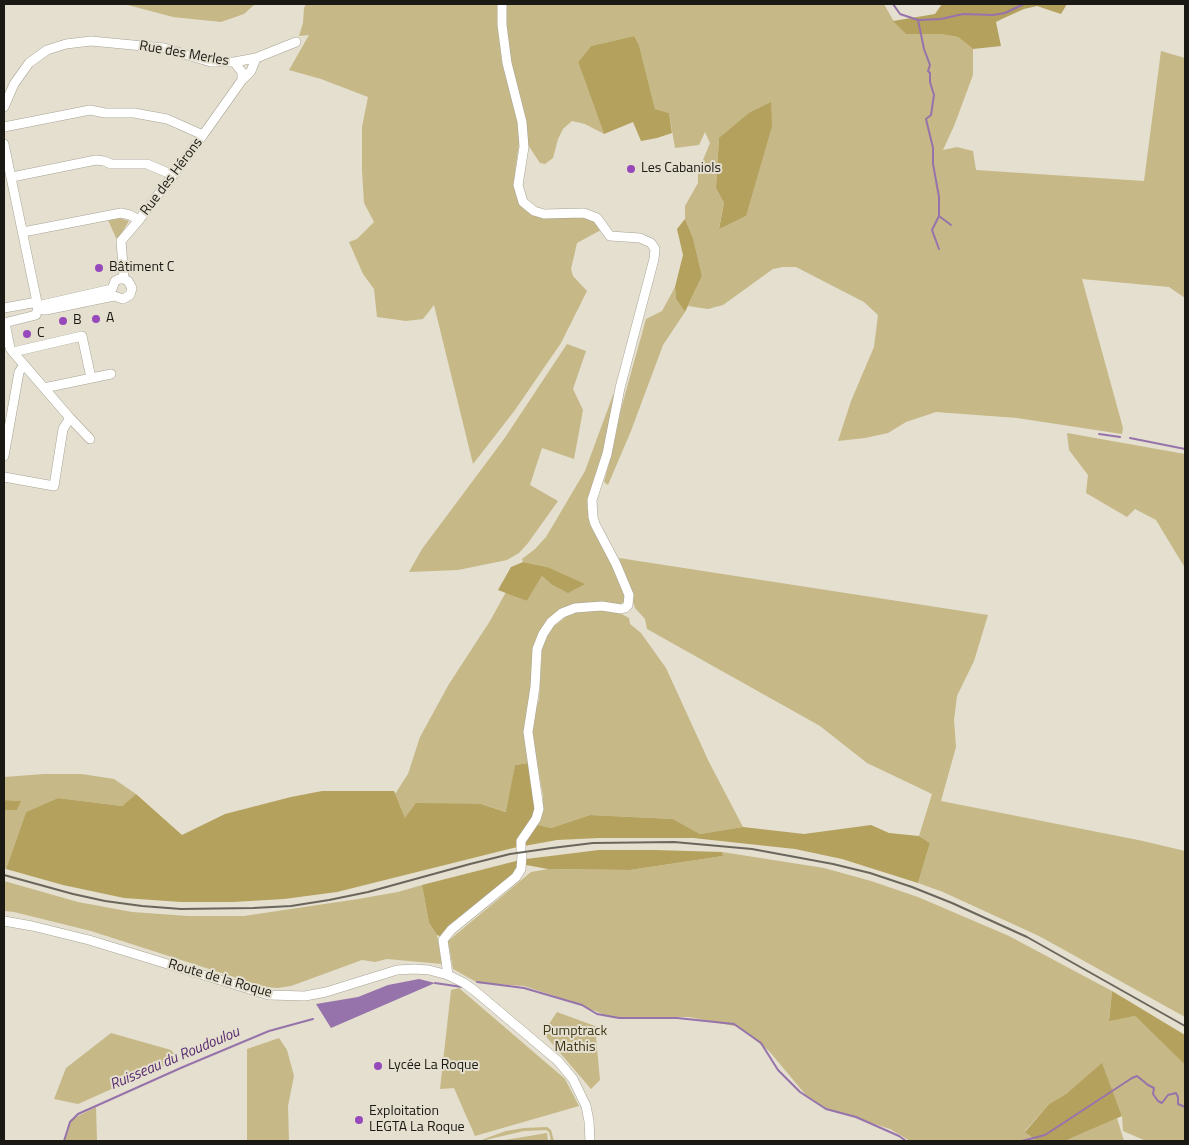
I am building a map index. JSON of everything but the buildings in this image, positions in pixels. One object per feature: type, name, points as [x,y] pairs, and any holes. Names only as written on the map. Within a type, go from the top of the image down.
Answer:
[{"type":"street","points":[[448,974],[443,940],[451,930],[516,878],[521,870],[521,840],[536,819],[539,809],[528,732],[535,687],[537,650],[543,634],[551,622],[562,613],[575,608],[602,606],[621,609],[626,608],[628,605],[629,595],[616,564],[595,524],[592,500],[607,454],[620,388],[654,259],[654,249],[651,243],[640,238],[610,236],[597,218],[584,213],[544,214],[534,211],[523,202],[518,186],[524,147],[522,122],[507,63],[502,25],[502,4]]},
{"type":"street","name":"Rue des Merles","points":[[4,108],[14,84],[29,63],[47,50],[66,44],[92,41],[164,48],[211,62],[234,62],[242,76]]},
{"type":"street","points":[[234,62],[256,58],[296,42]]},
{"type":"street","name":"Rue des Hérons","points":[[38,307],[46,310],[114,296],[123,299],[129,297],[132,292],[131,284],[124,279],[121,241],[204,135],[242,76],[251,71],[256,58]]},
{"type":"street","points":[[4,127],[90,110],[105,113],[134,113],[167,119],[204,135]]},
{"type":"street","points":[[4,144],[38,307],[36,315],[4,323],[10,348],[90,439]]},
{"type":"street","points":[[12,177],[96,160],[111,164],[147,164],[173,175]]},
{"type":"street","points":[[23,232],[121,213],[139,220]]},
{"type":"street","points":[[38,307],[112,289],[115,281],[124,279]]},
{"type":"street","points":[[4,308],[32,303],[38,307]]},
{"type":"street","points":[[13,352],[82,336],[91,378]]},
{"type":"street","points":[[4,456],[19,372],[24,365]]},
{"type":"street","points":[[44,388],[111,374]]},
{"type":"street","points":[[4,477],[54,486],[63,428],[70,418]]},
{"type":"street","name":"Route de la Roque","points":[[4,921],[89,940],[269,995],[306,996],[326,992],[397,970],[414,968],[448,974],[475,991],[558,1062],[573,1079],[586,1106],[590,1141]]},
{"type":"green space","points":[[124,4],[255,4],[244,14],[221,22],[173,17]]},
{"type":"green space","points":[[306,4],[497,4],[502,63],[519,124],[519,144],[515,171],[516,196],[521,205],[535,215],[589,217],[596,221],[601,230],[577,243],[571,269],[573,276],[587,291],[561,343],[515,410],[473,464],[434,305],[423,319],[406,321],[377,317],[374,289],[363,274],[349,242],[357,239],[374,222],[364,203],[362,170],[362,127],[368,97],[321,79],[289,70],[309,35],[299,36]]},
{"type":"green space","points":[[505,4],[884,4],[893,20],[906,34],[940,34],[958,37],[973,49],[973,75],[943,150],[957,147],[973,151],[976,170],[1144,181],[1161,51],[1185,58],[1185,298],[1169,287],[1082,279],[1123,428],[1122,434],[1017,418],[936,412],[906,422],[888,433],[838,441],[851,401],[874,347],[878,315],[864,302],[796,267],[773,269],[723,305],[708,309],[688,306],[702,276],[693,238],[685,219],[685,206],[698,183],[698,172],[710,143],[705,132],[699,145],[675,148],[669,113],[655,109],[639,45],[634,36],[591,46],[578,62],[604,134],[585,124],[572,121],[563,129],[553,158],[545,164],[540,163],[526,142],[527,129],[510,61]],"holes":[[[719,138],[746,216],[719,228],[724,203],[716,188]]]},
{"type":"green space","points":[[119,218],[129,221],[118,239],[108,220]]},
{"type":"green space","points":[[675,287],[676,299],[685,312],[663,345],[631,431],[608,485],[604,482],[621,409],[646,319],[662,311]]},
{"type":"green space","points":[[567,344],[586,351],[573,389],[583,410],[574,459],[542,448],[530,485],[558,501],[528,543],[519,553],[507,560],[458,570],[409,572],[422,549],[504,439]]},
{"type":"green space","points":[[615,394],[610,432],[587,507],[592,526],[609,557],[625,596],[624,602],[620,604],[578,603],[563,608],[550,617],[541,629],[529,763],[515,765],[507,812],[481,804],[405,818],[395,794],[408,774],[420,737],[449,684],[490,621],[506,592],[527,601],[542,576],[551,584],[547,567],[523,562],[522,559],[546,537],[585,471],[613,395]]},
{"type":"green space","points":[[1067,433],[1185,454],[1185,568],[1156,520],[1135,509],[1127,517],[1086,493],[1088,475],[1069,450]]},
{"type":"green space","points":[[619,558],[988,615],[974,661],[957,696],[954,720],[956,747],[941,801],[1185,851],[1185,1017],[1039,936],[943,892],[918,883],[930,843],[919,836],[932,794],[867,763],[820,726],[647,629],[645,619],[635,608]]},
{"type":"green space","points":[[579,611],[616,611],[629,618],[630,624],[641,633],[666,668],[709,762],[743,827],[700,834],[673,819],[590,815],[551,828],[536,825],[543,808],[543,796],[532,724],[539,699],[542,649],[548,634],[554,626],[567,616]]},
{"type":"green space","points":[[82,774],[114,779],[136,794],[122,806],[58,798],[26,812],[6,869],[4,868],[4,810],[17,810],[20,801],[4,800],[4,777]]},
{"type":"green space","points":[[722,852],[824,868],[918,897],[1009,936],[1112,991],[1109,1020],[1135,1016],[1185,1065],[1185,1141],[1146,1141],[1123,1131],[1122,1116],[1102,1064],[1066,1094],[1049,1104],[1025,1131],[1037,1141],[910,1141],[890,1129],[822,1107],[805,1094],[769,1051],[739,1027],[689,1017],[610,1017],[524,986],[478,983],[453,969],[448,941],[531,872],[548,869],[630,870],[723,856]]},
{"type":"green space","points":[[4,881],[78,902],[132,912],[188,916],[244,916],[358,899],[398,892],[422,885],[429,923],[437,935],[442,964],[387,959],[375,962],[362,960],[291,986],[265,987],[91,931],[4,911]]},
{"type":"green space","points":[[459,988],[565,1079],[579,1106],[475,1136],[454,1088],[440,1089],[451,990]]},
{"type":"green space","name":"Pumptrack Mathis","points":[[557,1012],[595,1026],[600,1080],[591,1089],[543,1033]]},
{"type":"green space","points":[[111,1033],[171,1050],[179,1059],[78,1104],[54,1099],[66,1068]]},
{"type":"green space","points":[[279,1038],[287,1050],[294,1076],[288,1106],[289,1141],[247,1141],[247,1049]]},
{"type":"green space","points":[[96,1107],[97,1141],[64,1141],[70,1120]]},
{"type":"green space","points":[[1117,1118],[1124,1141],[1065,1141],[1072,1138]]},
{"type":"green space","points":[[547,1127],[551,1130],[554,1141],[551,1141],[549,1132],[546,1130],[524,1131],[481,1141],[506,1131]]},
{"type":"green space","points":[[547,1133],[548,1141],[499,1141]]},
{"type":"shaded area","points":[[942,4],[1067,4],[1061,14],[1037,6],[1024,9],[1004,18],[996,22],[1001,46],[973,49],[958,37],[940,34],[906,34],[893,21],[935,14]]},
{"type":"shaded area","points":[[634,36],[639,45],[655,109],[669,113],[672,133],[641,141],[633,122],[604,134],[578,62],[591,46]]},
{"type":"shaded area","points":[[771,102],[772,126],[746,216],[719,229],[724,203],[716,188],[719,138],[749,113]]},
{"type":"shaded area","points":[[685,219],[693,238],[702,276],[685,312],[676,299],[675,287],[683,255],[677,229]]},
{"type":"shaded area","points":[[523,562],[547,567],[585,584],[568,593],[551,584],[542,576],[527,601],[498,590],[511,567]]},
{"type":"shaded area","points":[[529,763],[535,804],[529,823],[551,828],[590,815],[673,819],[700,834],[743,827],[804,834],[871,825],[889,833],[919,836],[930,843],[918,883],[842,859],[795,849],[693,838],[557,840],[513,848],[337,892],[284,899],[233,902],[181,902],[124,898],[63,885],[6,869],[26,812],[58,798],[122,806],[136,794],[182,835],[225,814],[322,791],[394,791],[405,818],[416,803],[481,804],[506,812],[515,765]]},
{"type":"shaded area","points":[[4,800],[21,801],[17,810],[4,810]]},
{"type":"shaded area","points":[[599,850],[722,852],[723,856],[630,870],[548,869],[526,865],[526,859]]},
{"type":"shaded area","points":[[520,860],[518,868],[511,877],[449,925],[440,936],[437,935],[429,923],[422,885]]},
{"type":"shaded area","points":[[419,979],[435,983],[331,1028],[316,1004],[358,997],[388,985]]},
{"type":"shaded area","points":[[1112,991],[1185,1035],[1185,1065],[1135,1016],[1109,1021]]},
{"type":"shaded area","points":[[1102,1063],[1122,1116],[1065,1141],[1037,1141],[1025,1132],[1049,1104],[1066,1094]]},
{"type":"waterway","points":[[893,4],[900,14],[918,20],[941,19],[963,14],[993,15],[1005,13],[1024,4]]},
{"type":"waterway","points":[[918,20],[924,49],[930,65],[928,71],[934,95],[931,115],[926,119],[933,148],[933,164],[939,197],[939,216],[932,230],[939,249]]},
{"type":"waterway","points":[[939,216],[951,225]]},
{"type":"waterway","points":[[1099,434],[1120,437]]},
{"type":"waterway","points":[[1130,438],[1185,449]]},
{"type":"waterway","name":"Ruisseau du Roudoulou","points":[[477,982],[524,988],[582,1005],[597,1014],[619,1018],[677,1018],[734,1024],[761,1043],[778,1070],[800,1092],[826,1109],[856,1117],[906,1141]]},
{"type":"waterway","name":"Ruisseau du Roudoulou","points":[[435,983],[462,987]]},
{"type":"waterway","name":"Ruisseau du Roudoulou","points":[[64,1141],[70,1122],[78,1114],[269,1031],[313,1019]]},
{"type":"waterway","name":"Ruisseau du Roudoulou","points":[[1022,1141],[1045,1135],[1137,1076],[1154,1088],[1153,1094],[1158,1101],[1162,1103],[1168,1095],[1176,1093],[1178,1104],[1185,1107]]},
{"type":"railway","points":[[4,875],[73,894],[142,906],[181,909],[253,908],[291,906],[329,900],[368,892],[510,854],[593,843],[674,842],[752,849],[870,873],[952,903],[1027,937],[1185,1026]]},
{"type":"place","name":"Les Cabaniols","points":[[631,169]]},
{"type":"place","name":"Bâtiment C","points":[[99,268]]},
{"type":"place","name":"A","points":[[96,319]]},
{"type":"place","name":"B","points":[[63,321]]},
{"type":"place","name":"C","points":[[27,334]]},
{"type":"place","name":"Lycée La Roque","points":[[378,1066]]},
{"type":"place","name":"Exploitation LEGTA La Roque","points":[[359,1120]]}]
